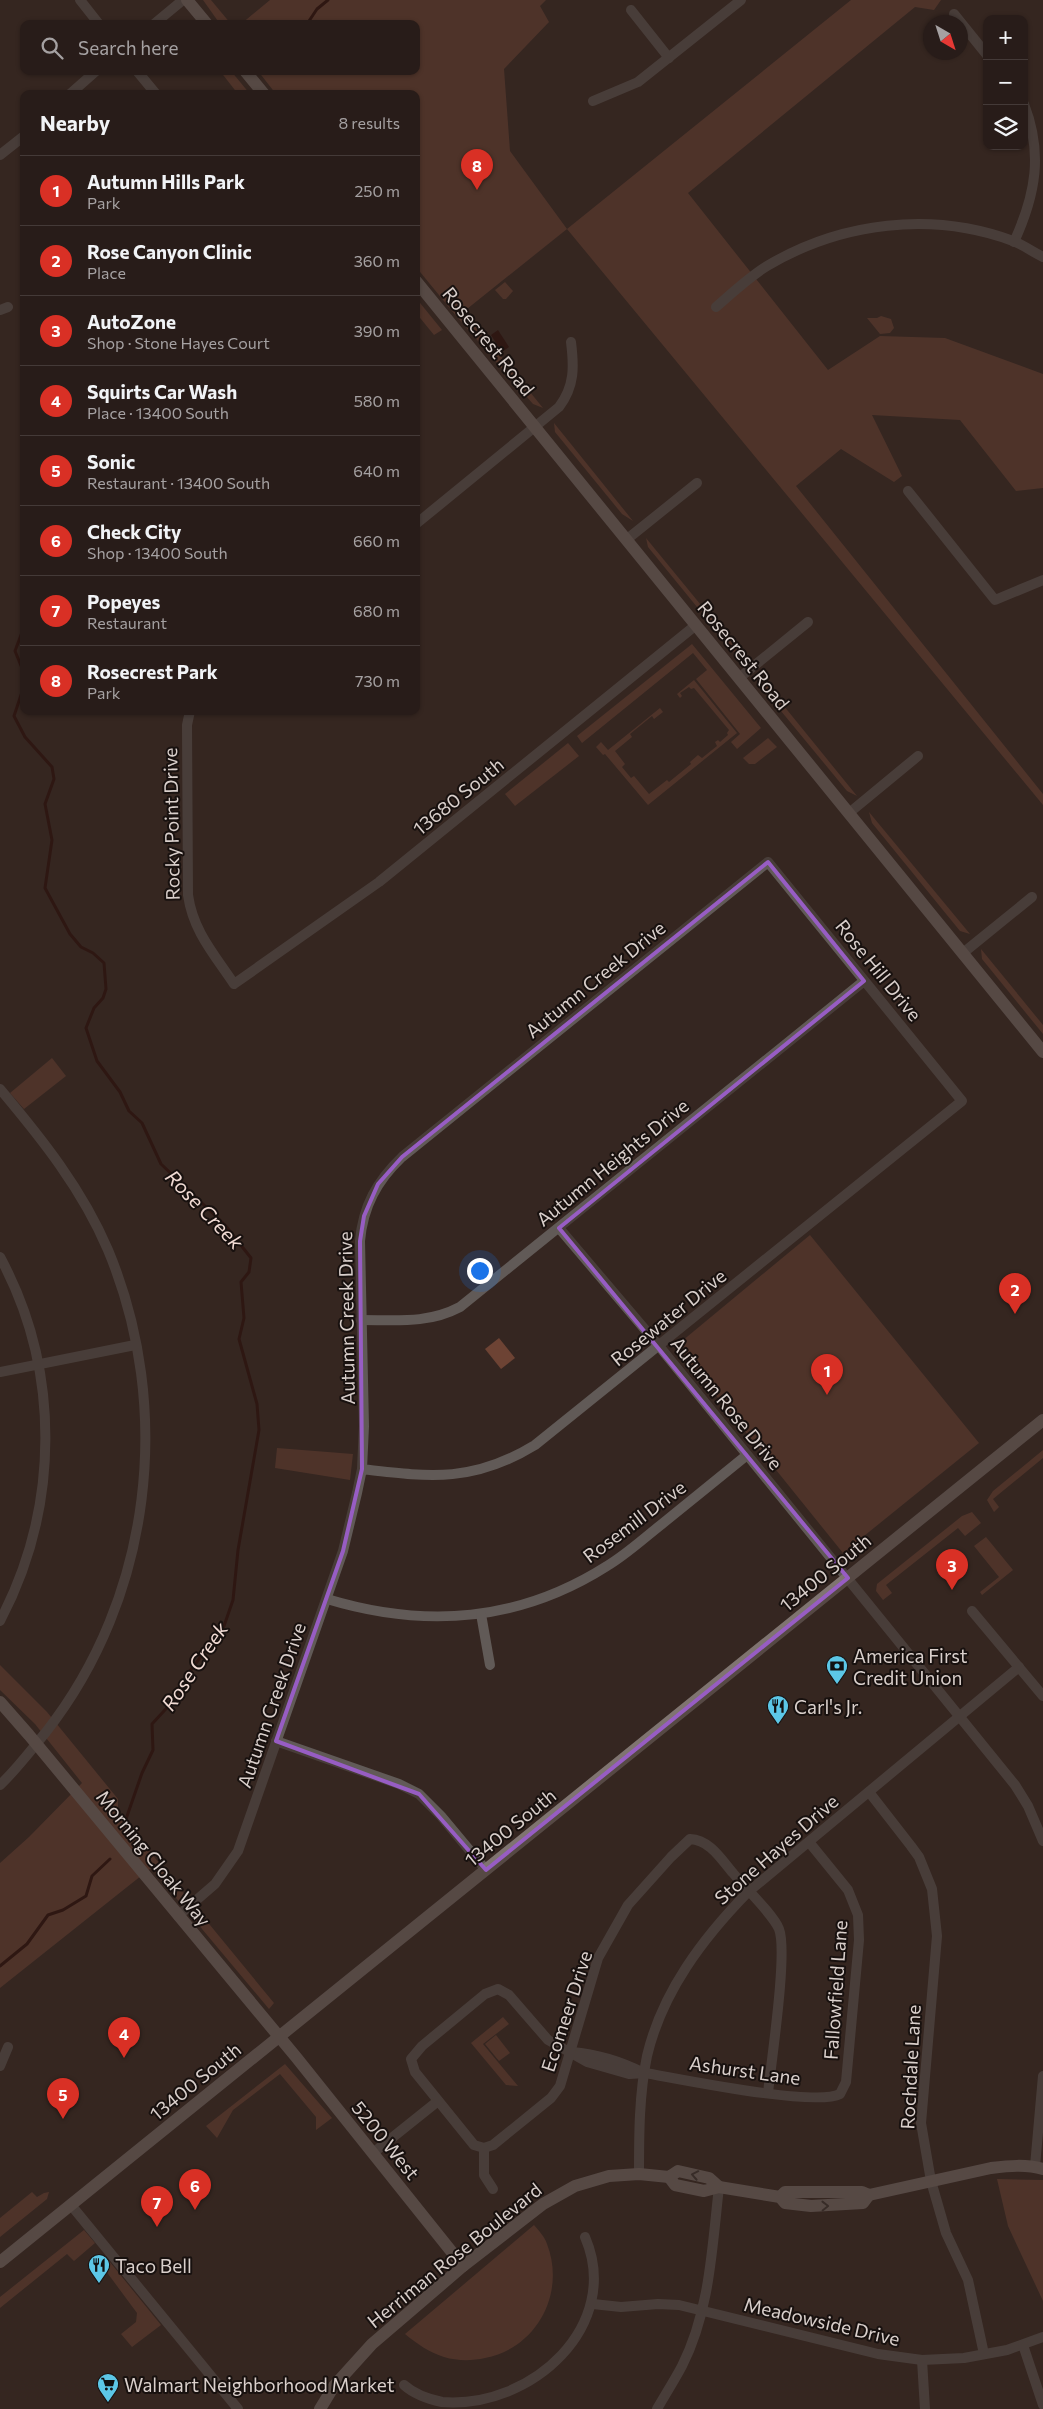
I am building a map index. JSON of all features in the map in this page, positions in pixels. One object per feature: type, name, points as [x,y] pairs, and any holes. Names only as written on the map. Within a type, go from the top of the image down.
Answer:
[{"type":"main road","points":[[187,0],[204,20]]},
{"type":"main road","points":[[248,75],[261,90]]},
{"type":"main road","name":"Rosecrest Road","points":[[420,286],[1043,1052]]},
{"type":"main road","name":"13400 South","points":[[0,2262],[1043,1420]]},
{"type":"main road","name":"Morning Cloak Way","points":[[0,1702],[278,2038]]},
{"type":"main road","name":"5200 West","points":[[278,2038],[463,2266]]},
{"type":"main road","name":"Herriman Rose Boulevard","points":[[320,2409],[334,2386],[372,2344],[463,2266],[543,2204],[575,2186],[609,2176],[639,2174],[668,2177],[678,2171],[709,2178],[719,2187],[780,2197],[784,2192],[862,2192],[869,2195],[914,2187],[932,2181],[991,2168],[1010,2166],[1039,2168]]},
{"type":"street","points":[[80,0],[96,20]]},
{"type":"street","points":[[159,20],[183,0]]},
{"type":"street","points":[[593,101],[629,87],[669,58],[741,0]]},
{"type":"street","points":[[631,10],[669,58]]},
{"type":"street","points":[[954,14],[983,49]]},
{"type":"street","points":[[75,90],[91,75]]},
{"type":"street","points":[[140,75],[153,90]]},
{"type":"street","points":[[1014,242],[1033,202],[1040,174],[1037,132],[1024,105]]},
{"type":"street","points":[[0,155],[20,139]]},
{"type":"street","points":[[716,307],[766,266],[803,248],[840,235],[889,225],[929,223],[975,230],[1014,242],[1043,257]]},
{"type":"street","points":[[420,521],[536,428],[559,407],[570,388],[574,366],[571,342]]},
{"type":"street","points":[[626,540],[697,483]]},
{"type":"street","points":[[908,491],[995,600],[1043,580]]},
{"type":"street","points":[[739,678],[808,622]]},
{"type":"street","name":"13680 South","points":[[234,984],[379,882],[696,625]]},
{"type":"street","name":"Rocky Point Drive","points":[[189,715],[187,725],[188,895],[191,915],[199,933],[234,984]]},
{"type":"street","points":[[849,813],[918,756]]},
{"type":"street","name":"Rose Hill Drive","points":[[768,862],[962,1101]]},
{"type":"street","name":"Autumn Creek Drive","points":[[178,1916],[215,1884],[233,1861],[327,1599],[351,1523],[362,1469],[364,1406],[361,1320],[361,1228],[372,1194],[386,1173],[402,1157],[768,862]]},
{"type":"street","points":[[963,953],[1032,897]]},
{"type":"street","name":"Autumn Heights Drive","points":[[361,1320],[413,1320],[448,1313],[470,1299],[864,981]]},
{"type":"street","points":[[0,1785],[36,1744],[69,1701],[93,1659],[114,1611],[130,1564],[143,1494],[146,1449],[144,1400],[136,1345],[132,1321],[121,1284],[91,1214],[53,1154],[2,1095]]},
{"type":"street","name":"Rosewater Drive","points":[[362,1469],[428,1476],[466,1474],[502,1463],[542,1441],[962,1101]]},
{"type":"street","name":"Autumn Rose Drive","points":[[559,1228],[659,1346],[1024,1797],[1043,1841]]},
{"type":"street","points":[[0,1257],[23,1307],[38,1364],[46,1434],[42,1496],[26,1562],[0,1621]]},
{"type":"street","points":[[0,1372],[136,1345]]},
{"type":"street","name":"Rosemill Drive","points":[[327,1599],[360,1609],[401,1616],[445,1618],[481,1614],[551,1595],[595,1573],[626,1553],[747,1455]]},
{"type":"street","points":[[972,1611],[1043,1696]]},
{"type":"street","points":[[481,1614],[490,1665]]},
{"type":"street","name":"Stone Hayes Drive","points":[[639,2174],[639,2125],[645,2073],[657,2024],[672,1990],[692,1958],[716,1926],[748,1892],[1019,1667]]},
{"type":"street","points":[[276,1741],[399,1784],[419,1794],[442,1816],[486,1870]]},
{"type":"street","name":"Rochdale Lane","points":[[869,1792],[919,1857],[933,1896],[937,1936],[920,2123],[932,2181],[946,2234],[968,2280],[984,2354]]},
{"type":"street","name":"Ecomeer Drive","points":[[484,2148],[494,2145],[551,2098],[560,2086],[598,1958],[628,1905],[684,1843],[690,1839],[699,1839],[706,1843],[774,1920],[780,1930],[780,1971],[768,2093]]},
{"type":"street","name":"Fallowfield Lane","points":[[809,1842],[848,1890],[858,1915],[859,1940],[846,2082],[840,2094]]},
{"type":"street","name":"Ashurst Lane","points":[[438,2101],[415,2072],[411,2063],[414,2054],[486,1994],[498,1989],[509,1995],[546,2039],[587,2062],[629,2074],[645,2073],[768,2093],[826,2099],[840,2094]]},
{"type":"street","points":[[0,2066],[8,2047]]},
{"type":"street","points":[[1039,2168],[1043,2076]]},
{"type":"street","points":[[373,2153],[438,2101],[474,2145],[484,2148],[484,2175],[493,2189]]},
{"type":"street","points":[[657,2409],[682,2365],[702,2311],[719,2187]]},
{"type":"street","points":[[71,2205],[238,2409]]},
{"type":"street","points":[[404,2386],[423,2397],[472,2408],[510,2396],[546,2376],[576,2342],[593,2304],[594,2266],[585,2237]]},
{"type":"street","name":"Meadowside Drive","points":[[593,2304],[621,2307],[666,2304],[878,2354],[922,2360],[964,2358],[1023,2346],[1043,2338]]},
{"type":"street","points":[[1023,2346],[1043,2405]]},
{"type":"street","points":[[922,2360],[925,2409]]},
{"type":"highlighted area","points":[[768,862],[864,981],[559,1228],[848,1578],[486,1870],[419,1794],[276,1741],[343,1551],[362,1469],[360,1241],[364,1216],[378,1184],[402,1157]]},
{"type":"shaded area","points":[[203,0],[211,0],[228,20],[217,20]]},
{"type":"shaded area","points":[[270,0],[546,0],[540,6],[549,22],[504,69],[510,151],[567,229],[457,317],[420,272],[420,90],[273,90],[261,75],[420,75],[420,20],[246,20]]},
{"type":"shaded area","points":[[851,0],[941,0],[934,10],[915,7],[688,193],[828,370],[880,336],[945,338],[1043,374],[1043,488],[1016,491],[960,420],[872,415],[902,476],[894,482],[841,449],[796,486],[1043,794],[1043,805],[567,229]]},
{"type":"shaded area","points":[[223,75],[234,75],[247,90],[235,90]]},
{"type":"shaded area","points":[[505,282],[513,291],[506,299],[503,299],[495,290]]},
{"type":"shaded area","points":[[420,303],[442,330],[434,335],[420,318]]},
{"type":"shaded area","points":[[465,312],[543,408],[533,404],[458,318]]},
{"type":"shaded area","points":[[881,316],[891,319],[894,328],[890,333],[880,334],[867,318]]},
{"type":"shaded area","points":[[498,330],[509,347],[502,352],[491,335]]},
{"type":"shaded area","points":[[554,423],[633,521],[622,514],[555,432]]},
{"type":"shaded area","points":[[646,538],[746,660],[737,656],[648,547]]},
{"type":"shaded area","points":[[692,644],[761,728],[737,749],[731,742],[740,734],[696,679],[707,670],[693,653],[582,743],[577,736]]},
{"type":"shaded area","points":[[758,674],[857,796],[847,791],[762,688],[758,680]]},
{"type":"shaded area","points":[[694,680],[737,733],[648,805],[605,754],[603,755],[596,747],[601,742],[608,750],[660,708],[663,712],[654,719],[652,716],[630,734],[632,737],[615,751],[625,764],[622,767],[631,778],[634,776],[649,794],[667,780],[669,782],[691,764],[690,762],[698,755],[702,758],[717,746],[715,742],[718,740],[720,742],[728,735],[729,730],[694,688],[691,689],[689,687],[680,693],[682,696],[680,698],[677,694]]},
{"type":"shaded area","points":[[768,738],[777,747],[755,764],[749,764],[743,758]]},
{"type":"shaded area","points":[[568,743],[579,756],[515,806],[505,794]]},
{"type":"shaded area","points":[[869,812],[970,934],[960,931],[872,823]]},
{"type":"shaded area","points":[[981,949],[1043,1025],[1043,1034],[982,959]]},
{"type":"shaded area","points":[[52,1058],[66,1076],[24,1109],[10,1093]]},
{"type":"shaded area","points":[[810,1235],[979,1443],[843,1553],[676,1346]]},
{"type":"shaded area","points":[[499,1338],[515,1358],[501,1369],[485,1349]]},
{"type":"shaded area","points":[[277,1448],[353,1454],[350,1480],[275,1468]]},
{"type":"shaded area","points":[[1043,1450],[1043,1458],[993,1499],[999,1507],[994,1512],[987,1500],[993,1491]]},
{"type":"shaded area","points":[[972,1512],[981,1523],[965,1536],[958,1528],[886,1585],[892,1593],[883,1600],[876,1591],[877,1584],[962,1516]]},
{"type":"shaded area","points":[[986,1537],[1013,1570],[982,1595],[980,1592],[999,1577],[974,1546]]},
{"type":"shaded area","points":[[0,1665],[47,1712],[118,1799],[118,1813],[274,2003],[269,2009],[151,1868],[0,1988],[0,1863],[29,1837],[82,1783],[35,1724],[0,1690]]},
{"type":"shaded area","points":[[503,2017],[509,2024],[483,2044],[518,2086],[506,2085],[471,2043]]},
{"type":"shaded area","points":[[496,2035],[510,2053],[499,2061],[485,2044]]},
{"type":"shaded area","points":[[285,2064],[332,2118],[316,2130],[316,2117],[280,2074],[233,2110],[217,2138],[206,2126]]},
{"type":"shaded area","points":[[997,2179],[1043,2180],[1043,2301],[1008,2226]]},
{"type":"shaded area","points":[[32,2192],[37,2197],[49,2192],[47,2199],[0,2237],[0,2218]]},
{"type":"shaded area","points":[[534,2225],[547,2244],[552,2263],[553,2281],[543,2316],[519,2343],[503,2352],[485,2358],[459,2360],[433,2353],[405,2334]]},
{"type":"shaded area","points":[[84,2230],[95,2243],[74,2261],[67,2254],[0,2308],[0,2297]]},
{"type":"shaded area","points":[[105,2256],[161,2325],[132,2347],[121,2334],[136,2322],[137,2313],[100,2263],[101,2257]]},
{"type":"waterway","name":"Rose Creek","points":[[310,20],[317,9],[328,0]]},
{"type":"waterway","name":"Rose Creek","points":[[20,638],[15,651],[20,663]]},
{"type":"waterway","name":"Rose Creek","points":[[20,698],[14,716],[25,737],[52,767],[54,779],[45,804],[52,840],[45,888],[70,934],[81,947],[93,953],[104,963],[106,989],[103,998],[94,1008],[86,1028],[97,1061],[120,1092],[129,1111],[142,1123],[161,1164],[225,1225],[251,1258],[249,1272],[241,1282],[244,1318],[239,1339],[257,1404],[259,1430],[238,1550],[233,1600],[224,1626],[190,1671],[175,1699],[152,1724],[153,1750],[142,1773],[126,1819]]},
{"type":"waterway","name":"Rose Creek","points":[[0,1966],[27,1944],[48,1915],[63,1910],[86,1896],[92,1876],[110,1859]]},
{"type":"place","name":"Rosecrest Park","points":[[477,190]]},
{"type":"place","name":"Rose Canyon Clinic","points":[[1015,1314]]},
{"type":"place","name":"Autumn Hills Park","points":[[827,1395]]},
{"type":"place","name":"AutoZone","points":[[952,1590]]},
{"type":"place","name":"America First Credit Union","points":[[837,1685]]},
{"type":"place","name":"Carl's Jr.","points":[[778,1725]]},
{"type":"place","name":"Squirts Car Wash","points":[[124,2058]]},
{"type":"place","name":"Sonic","points":[[63,2119]]},
{"type":"place","name":"Check City","points":[[195,2210]]},
{"type":"place","name":"Popeyes","points":[[157,2227]]},
{"type":"place","name":"Taco Bell","points":[[99,2284]]},
{"type":"place","name":"Walmart Neighborhood Market","points":[[108,2403]]}]
